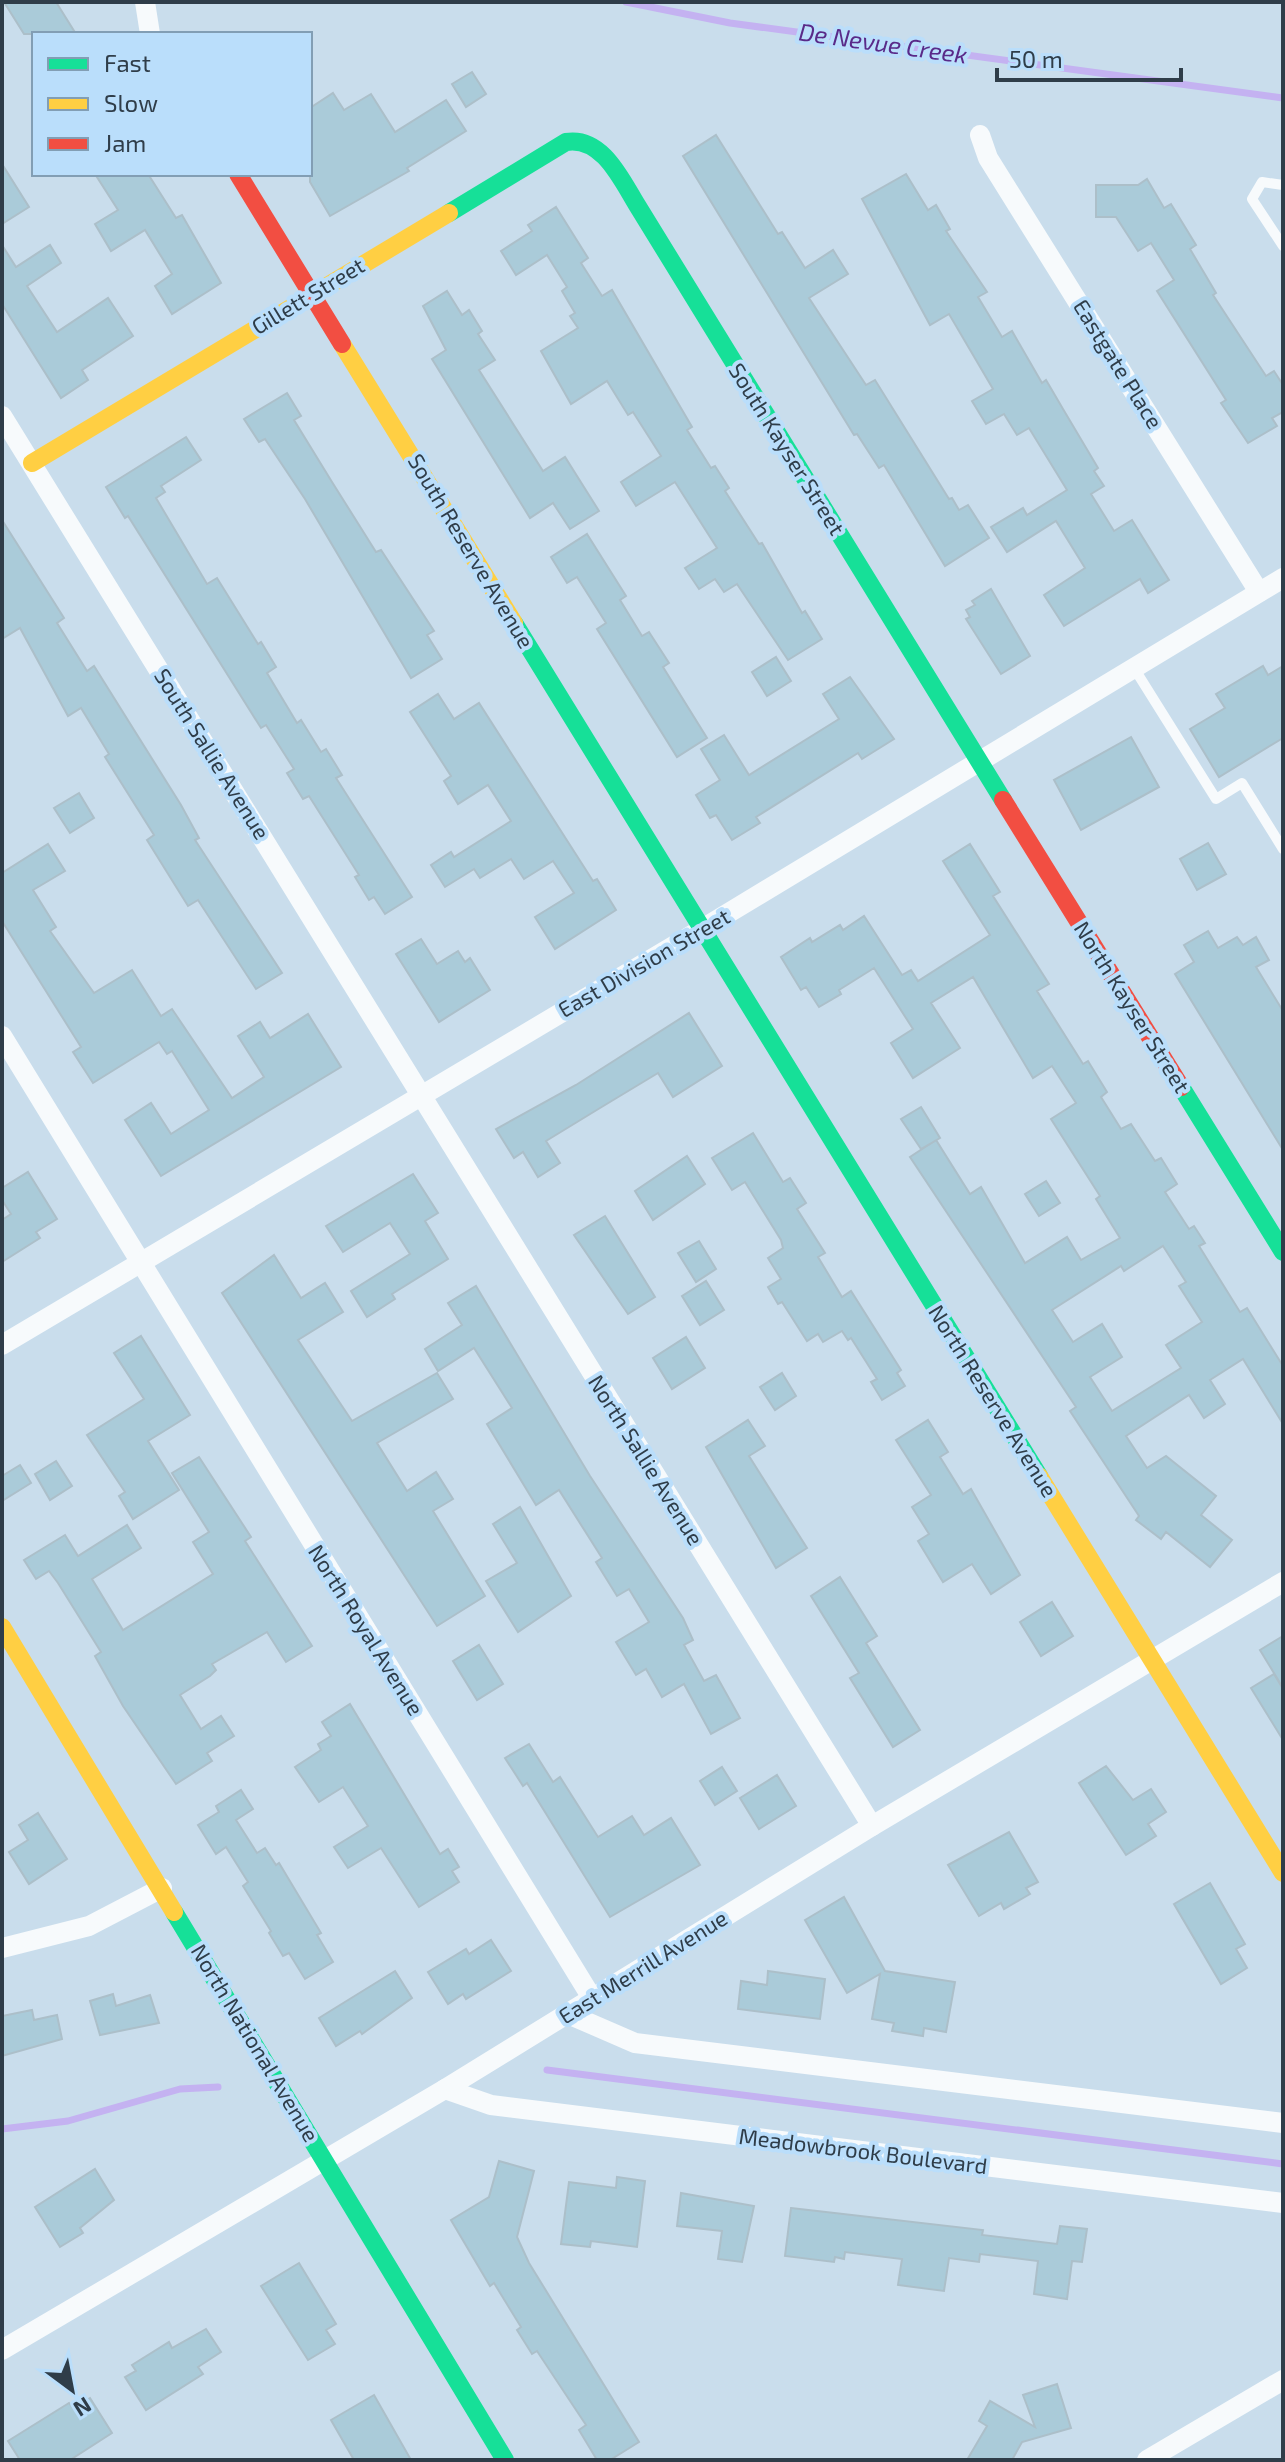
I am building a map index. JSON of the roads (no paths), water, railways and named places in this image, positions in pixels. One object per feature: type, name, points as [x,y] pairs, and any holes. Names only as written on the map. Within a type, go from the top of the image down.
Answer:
[{"type":"street","points":[[145,2],[150,32]]},
{"type":"street","name":"Eastgate Place","points":[[980,135],[988,158],[1275,587]]},
{"type":"street","name":"Gillett Street","points":[[32,463],[566,142],[587,143]]},
{"type":"street","name":"South Kayser Street","points":[[587,143],[600,154],[623,186],[980,761]]},
{"type":"street","name":"South Reserve Avenue","points":[[239,176],[702,929]]},
{"type":"street","name":"South Sallie Avenue","points":[[2,416],[421,1094]]},
{"type":"street","name":"East Division Street","points":[[2,1345],[1134,668],[1275,587]]},
{"type":"street","name":"North Kayser Street","points":[[980,761],[1283,1252]]},
{"type":"street","name":"North Reserve Avenue","points":[[702,929],[1283,1873]]},
{"type":"street","name":"North Royal Avenue","points":[[2,1036],[592,1998]]},
{"type":"street","name":"North Sallie Avenue","points":[[421,1094],[872,1826]]},
{"type":"street","name":"East Merrill Avenue","points":[[2,2350],[445,2089],[872,1826],[1283,1582]]},
{"type":"street","name":"North National Avenue","points":[[2,1627],[505,2460]]},
{"type":"street","points":[[2,1948],[44,1940],[89,1926],[162,1888]]},
{"type":"street","points":[[568,2014],[635,2043],[1283,2123]]},
{"type":"street","name":"Meadowbrook Boulevard","points":[[445,2089],[491,2105],[1283,2203]]},
{"type":"street","points":[[1147,2460],[1283,2380]]},
{"type":"lane","points":[[1283,185],[1262,182],[1252,199],[1283,246]]},
{"type":"lane","points":[[1134,668],[1216,799],[1242,783],[1283,849]]},
{"type":"waterway","name":"De Nevue Creek","points":[[626,2],[730,23],[1283,98]]},
{"type":"waterway","points":[[547,2070],[1283,2164]]},
{"type":"waterway","points":[[2,2129],[68,2121],[180,2089],[218,2087]]}]
